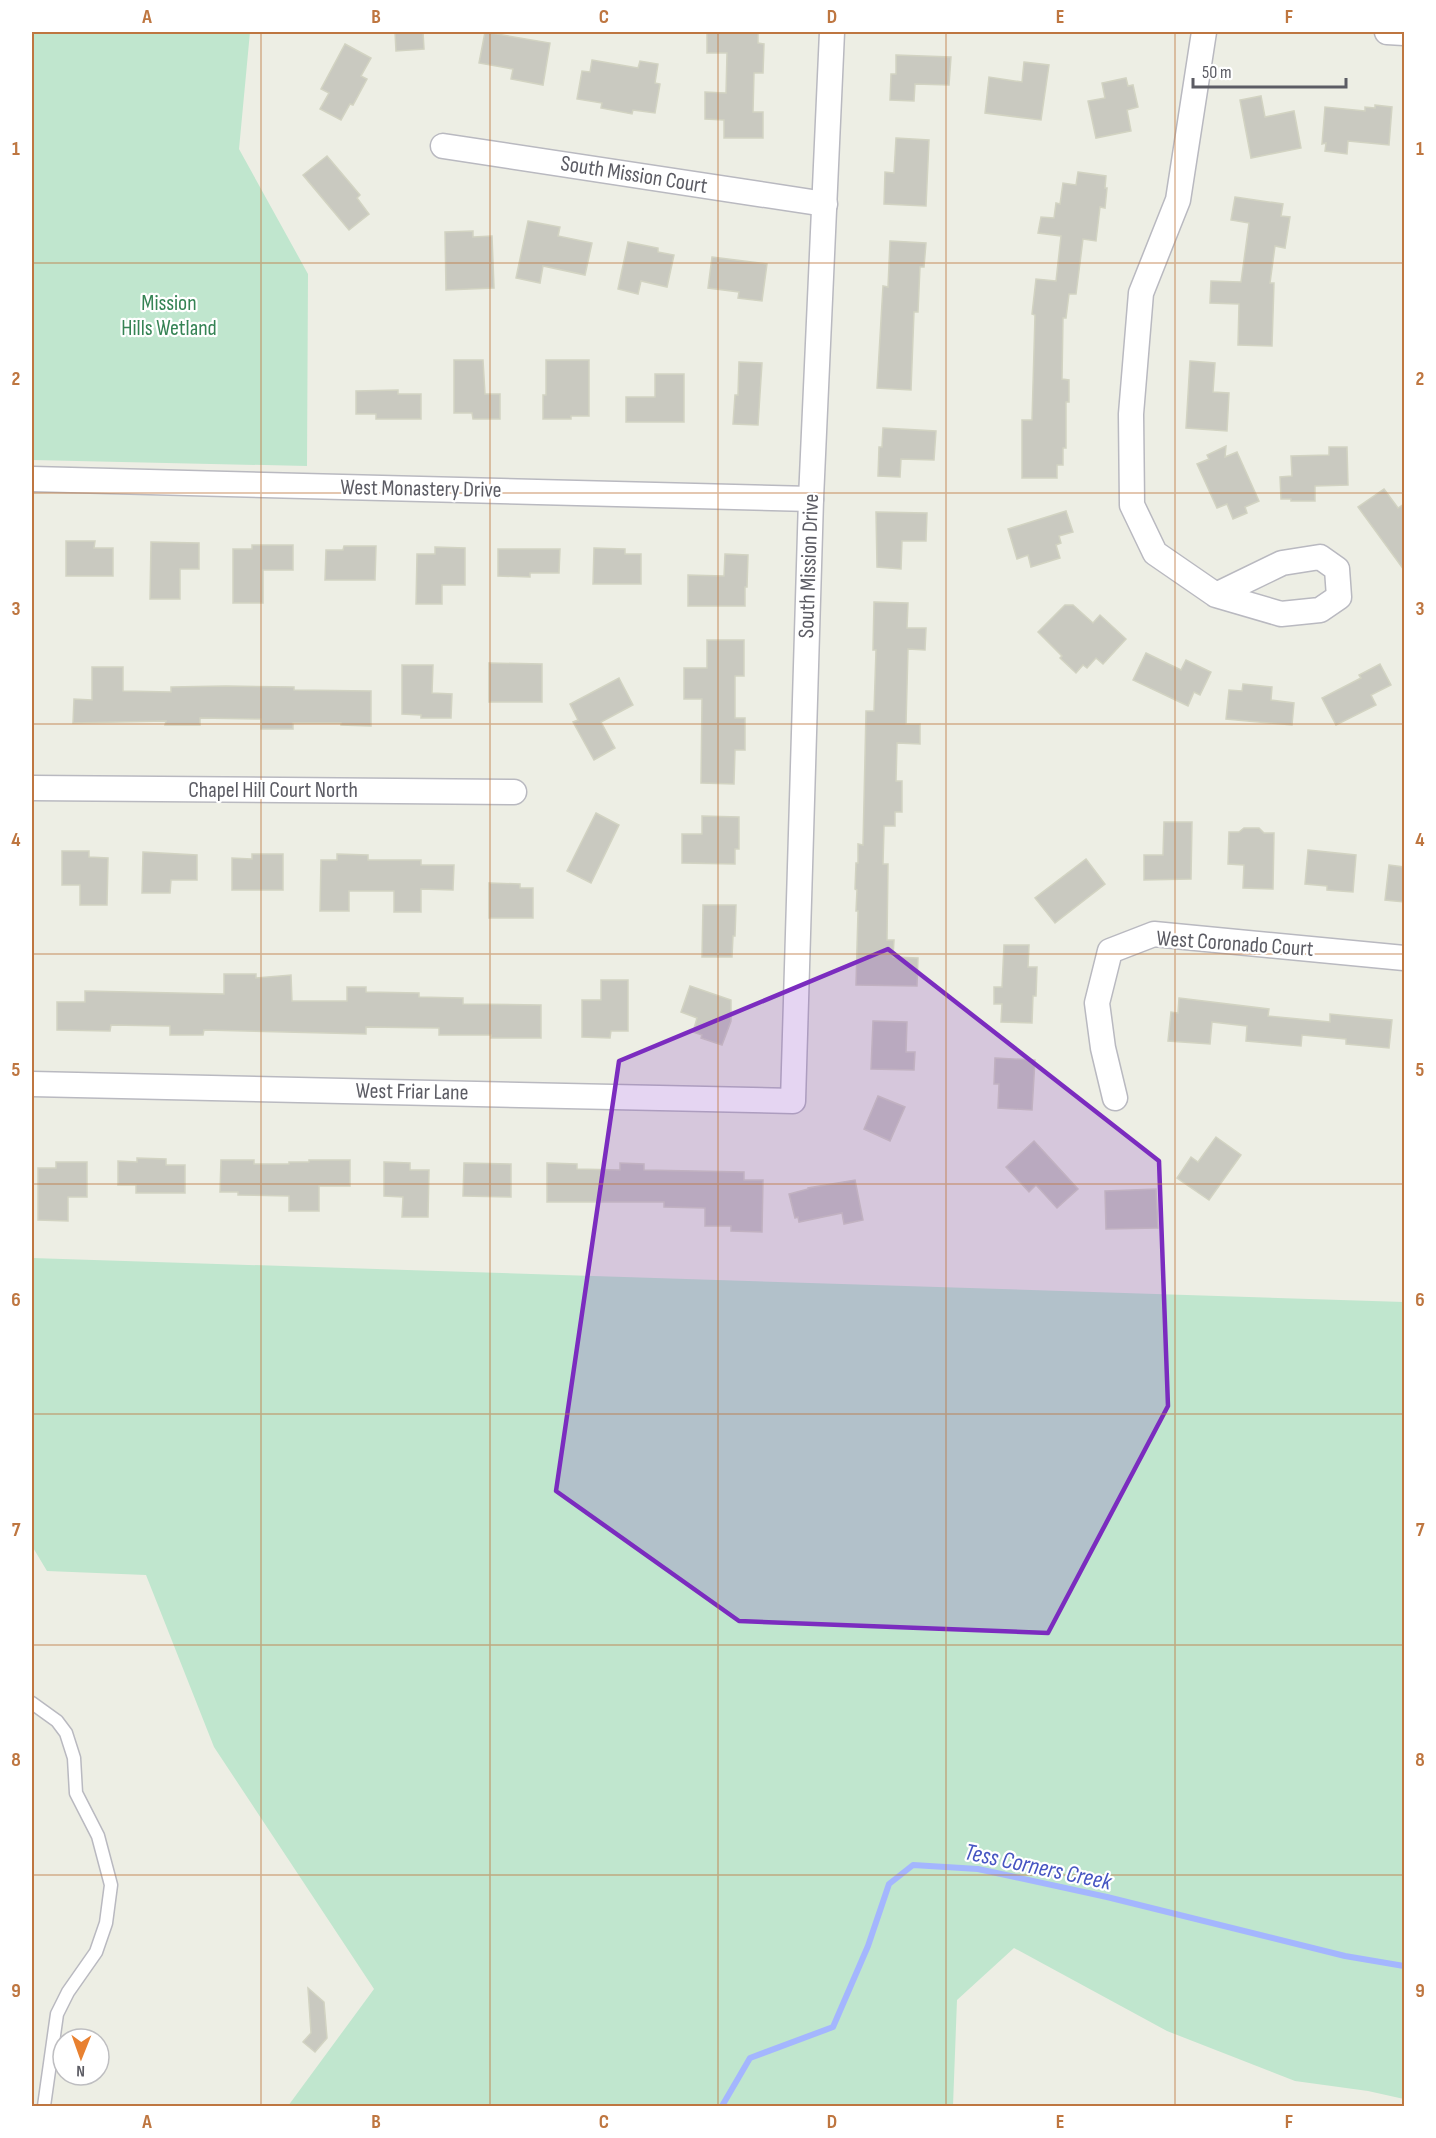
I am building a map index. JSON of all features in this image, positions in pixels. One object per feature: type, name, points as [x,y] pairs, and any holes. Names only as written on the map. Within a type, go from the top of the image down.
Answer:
[{"type":"street","name":"South Mission Drive","points":[[793,1101],[811,499],[832,32]]},
{"type":"street","points":[[1204,32],[1178,200],[1141,292],[1131,414],[1132,505],[1155,552],[1216,595]]},
{"type":"street","points":[[1387,32],[1404,33]]},
{"type":"street","name":"South Mission Court","points":[[443,146],[825,204]]},
{"type":"street","name":"West Monastery Drive","points":[[32,479],[811,499]]},
{"type":"street","name":"Chapel Hill Court North","points":[[32,788],[514,792]]},
{"type":"street","name":"West Coronado Court","points":[[1115,1098],[1103,1048],[1096,1003],[1110,951],[1154,934],[1404,958]]},
{"type":"street","name":"West Friar Lane","points":[[32,1084],[793,1101]]},
{"type":"lane","points":[[32,1703],[57,1721],[66,1733],[74,1758],[76,1792],[98,1836],[111,1885],[106,1923],[96,1952],[68,1992],[57,2014],[44,2106]]},
{"type":"highlighted area","points":[[888,949],[1159,1161],[1168,1406],[1048,1633],[739,1621],[556,1491],[619,1061]]},
{"type":"green space","name":"Mission Hills Wetland","points":[[32,32],[250,32],[239,149],[308,274],[307,466],[32,460]]},
{"type":"green space","points":[[32,1258],[1404,1302],[1404,2099],[1368,2091],[1295,2081],[1167,2031],[1014,1948],[957,2000],[953,2106],[288,2106],[374,1989],[214,1747],[146,1575],[47,1571],[32,1546]]},
{"type":"building","points":[[395,32],[423,32],[424,49],[396,51]]},
{"type":"building","points":[[485,32],[550,43],[543,85],[511,79],[513,69],[479,63]]},
{"type":"building","points":[[707,32],[758,32],[758,43],[764,44],[763,73],[754,73],[753,112],[763,112],[763,138],[724,138],[724,120],[705,119],[705,92],[726,93],[727,53],[707,53]]},
{"type":"building","points":[[345,44],[371,58],[361,76],[367,79],[353,105],[350,104],[341,120],[320,109],[329,93],[321,89]]},
{"type":"building","points":[[896,55],[951,57],[949,85],[915,84],[914,101],[890,100],[891,74],[896,74]]},
{"type":"building","points":[[592,60],[638,68],[640,61],[658,64],[655,83],[660,84],[655,113],[633,110],[632,114],[601,108],[602,103],[577,99],[582,71],[590,72]]},
{"type":"building","points":[[1024,62],[1049,65],[1041,120],[985,113],[989,77],[1022,82]]},
{"type":"building","points":[[1126,78],[1128,86],[1133,85],[1138,107],[1127,110],[1131,131],[1096,138],[1088,101],[1105,98],[1102,83]]},
{"type":"building","points":[[1261,96],[1265,117],[1294,111],[1301,148],[1251,158],[1240,100]]},
{"type":"building","points":[[1375,105],[1392,107],[1389,145],[1348,141],[1347,154],[1325,151],[1326,143],[1322,144],[1325,107],[1365,111],[1365,107],[1375,108]]},
{"type":"building","points":[[896,138],[929,140],[926,206],[884,204],[885,172],[894,173]]},
{"type":"building","points":[[327,156],[360,195],[357,198],[369,214],[349,230],[303,175]]},
{"type":"building","points":[[1078,172],[1106,176],[1105,188],[1107,188],[1105,208],[1100,207],[1096,241],[1083,239],[1076,294],[1069,294],[1066,318],[1063,318],[1062,379],[1069,380],[1069,402],[1066,402],[1066,448],[1063,448],[1063,465],[1057,465],[1057,478],[1022,478],[1022,420],[1032,420],[1035,315],[1032,314],[1036,279],[1056,281],[1061,236],[1038,233],[1041,217],[1054,218],[1056,203],[1060,204],[1063,183],[1076,185]]},
{"type":"building","points":[[1235,197],[1283,204],[1281,216],[1290,217],[1285,248],[1275,246],[1270,283],[1274,283],[1272,346],[1238,345],[1239,304],[1210,303],[1211,281],[1241,282],[1249,223],[1231,220]]},
{"type":"building","points":[[528,221],[560,227],[558,236],[592,243],[585,275],[543,266],[540,283],[516,278]]},
{"type":"building","points":[[473,231],[473,237],[492,236],[494,288],[446,290],[445,232]]},
{"type":"building","points":[[890,241],[926,243],[924,267],[920,267],[918,312],[914,312],[911,390],[877,388],[883,286],[888,287]]},
{"type":"building","points":[[628,242],[658,248],[658,252],[674,255],[667,287],[641,281],[638,294],[618,289]]},
{"type":"building","points":[[712,257],[767,264],[762,301],[738,298],[739,292],[708,288]]},
{"type":"building","points":[[454,360],[483,360],[485,394],[500,394],[500,419],[473,419],[472,413],[454,413]]},
{"type":"building","points":[[546,360],[589,360],[589,416],[571,416],[571,419],[543,419]]},
{"type":"building","points":[[1190,361],[1215,363],[1213,392],[1229,393],[1227,431],[1186,428]]},
{"type":"building","points":[[739,362],[762,363],[758,425],[733,424],[735,395],[738,395]]},
{"type":"building","points":[[655,374],[684,374],[684,422],[626,422],[626,397],[655,397]]},
{"type":"building","points":[[398,390],[398,394],[421,394],[421,419],[376,419],[376,414],[356,414],[356,391]]},
{"type":"building","points":[[883,428],[936,431],[934,460],[901,459],[900,477],[878,476],[879,447],[882,447]]},
{"type":"building","points":[[1226,446],[1225,457],[1237,452],[1259,501],[1245,507],[1247,513],[1233,519],[1227,504],[1217,508],[1197,464],[1209,459],[1207,455]]},
{"type":"building","points":[[1329,447],[1347,447],[1348,485],[1315,486],[1315,501],[1281,499],[1280,477],[1292,476],[1291,456],[1329,455]]},
{"type":"building","points":[[1384,489],[1398,508],[1404,504],[1404,570],[1358,507]]},
{"type":"building","points":[[1066,511],[1073,532],[1059,536],[1061,543],[1056,545],[1060,558],[1031,567],[1028,555],[1017,559],[1008,529]]},
{"type":"building","points":[[876,512],[927,513],[926,541],[902,541],[901,569],[877,567]]},
{"type":"building","points":[[66,541],[95,541],[94,548],[113,548],[113,576],[66,576]]},
{"type":"building","points":[[151,542],[199,543],[199,569],[180,569],[180,599],[150,599]]},
{"type":"building","points":[[252,545],[293,545],[293,570],[263,570],[263,603],[233,603],[233,549],[252,549]]},
{"type":"building","points":[[344,546],[376,546],[375,580],[325,580],[326,550],[343,550]]},
{"type":"building","points":[[435,547],[465,548],[465,585],[442,585],[442,604],[416,604],[417,554],[435,554]]},
{"type":"building","points":[[594,548],[625,549],[625,554],[641,554],[641,584],[593,584]]},
{"type":"building","points":[[498,549],[560,549],[559,573],[530,573],[530,577],[498,576]]},
{"type":"building","points":[[725,554],[748,555],[745,606],[688,606],[688,575],[724,576]]},
{"type":"building","points":[[874,602],[908,603],[907,628],[926,628],[925,650],[908,649],[906,724],[920,724],[920,744],[897,743],[896,781],[902,781],[902,812],[895,812],[895,826],[884,826],[883,864],[888,864],[887,940],[894,940],[893,957],[918,958],[917,986],[856,985],[858,911],[856,911],[857,890],[855,889],[856,863],[858,863],[858,844],[863,845],[866,711],[874,711],[876,650],[873,650]]},
{"type":"building","points":[[1065,605],[1073,605],[1093,623],[1100,615],[1126,639],[1103,664],[1096,658],[1087,668],[1083,665],[1076,673],[1038,632]]},
{"type":"building","points":[[707,640],[744,640],[744,676],[735,676],[735,718],[745,718],[745,750],[735,750],[734,784],[701,783],[702,699],[684,699],[684,668],[707,668]]},
{"type":"building","points":[[1146,653],[1181,670],[1186,660],[1211,672],[1200,695],[1194,692],[1188,706],[1133,680]]},
{"type":"building","points":[[489,663],[542,664],[542,702],[489,702]]},
{"type":"building","points":[[1380,664],[1391,685],[1371,695],[1376,705],[1336,725],[1322,698],[1361,678],[1359,675]]},
{"type":"building","points":[[402,665],[433,665],[432,693],[452,694],[451,718],[421,718],[421,715],[402,714]]},
{"type":"building","points":[[92,667],[123,667],[123,691],[171,692],[171,687],[226,686],[371,691],[371,726],[341,725],[341,723],[293,723],[293,729],[261,729],[261,719],[200,718],[200,725],[165,725],[166,721],[73,723],[74,699],[92,700]]},
{"type":"building","points":[[619,678],[633,705],[601,722],[615,748],[594,760],[573,722],[578,720],[570,704]]},
{"type":"building","points":[[1243,684],[1272,687],[1271,700],[1294,703],[1292,725],[1226,719],[1229,690],[1242,691]]},
{"type":"building","points":[[596,813],[619,825],[591,883],[567,871]]},
{"type":"building","points":[[702,816],[739,817],[739,849],[735,849],[735,864],[682,863],[682,834],[702,834]]},
{"type":"building","points":[[1164,822],[1192,822],[1191,879],[1144,880],[1144,855],[1163,855]]},
{"type":"building","points":[[1244,828],[1259,828],[1264,833],[1274,833],[1273,889],[1243,888],[1244,865],[1228,864],[1229,832],[1239,832]]},
{"type":"building","points":[[1308,850],[1356,855],[1353,892],[1327,890],[1327,886],[1305,884]]},
{"type":"building","points":[[62,851],[89,851],[89,857],[108,858],[107,905],[80,905],[80,885],[62,885]]},
{"type":"building","points":[[143,852],[197,855],[197,880],[171,880],[170,893],[142,893]]},
{"type":"building","points":[[252,854],[283,854],[283,890],[232,890],[232,858],[252,859]]},
{"type":"building","points":[[337,854],[368,855],[368,860],[421,860],[421,865],[454,865],[453,890],[421,889],[421,912],[394,912],[394,891],[349,891],[349,911],[320,911],[321,860],[337,860]]},
{"type":"building","points":[[1086,859],[1105,884],[1055,923],[1035,898]]},
{"type":"building","points":[[1389,865],[1404,867],[1404,902],[1385,900]]},
{"type":"building","points":[[489,883],[520,884],[520,888],[533,888],[533,918],[489,918]]},
{"type":"building","points":[[703,905],[736,905],[732,957],[702,957]]},
{"type":"building","points":[[1004,945],[1029,945],[1028,967],[1037,967],[1032,1023],[1001,1022],[1002,1004],[994,1004],[994,987],[1002,987]]},
{"type":"building","points":[[224,974],[256,974],[256,978],[291,975],[292,1001],[347,1001],[347,987],[366,987],[366,992],[419,993],[419,997],[463,998],[463,1004],[541,1005],[541,1038],[439,1035],[439,1028],[366,1027],[366,1034],[204,1030],[203,1035],[170,1035],[170,1026],[111,1025],[110,1031],[57,1030],[57,1002],[85,1002],[85,991],[224,994]]},
{"type":"building","points":[[601,980],[628,980],[628,1031],[611,1031],[610,1038],[582,1037],[582,1000],[601,1000]]},
{"type":"building","points":[[690,986],[731,1000],[731,1021],[722,1045],[701,1038],[702,1035],[693,1032],[697,1018],[681,1012]]},
{"type":"building","points":[[1179,998],[1269,1009],[1268,1016],[1330,1022],[1330,1014],[1392,1020],[1389,1048],[1346,1044],[1346,1039],[1302,1035],[1301,1046],[1246,1041],[1247,1026],[1212,1022],[1210,1044],[1168,1041],[1171,1012],[1178,1013]]},
{"type":"building","points":[[873,1021],[907,1022],[906,1052],[915,1052],[914,1070],[871,1069]]},
{"type":"building","points":[[995,1058],[1035,1060],[1032,1110],[998,1108],[999,1084],[994,1084]]},
{"type":"building","points":[[878,1096],[905,1107],[890,1141],[864,1129]]},
{"type":"building","points":[[1216,1137],[1241,1155],[1209,1200],[1177,1178],[1191,1157],[1198,1162]]},
{"type":"building","points":[[1034,1141],[1078,1189],[1057,1208],[1036,1185],[1029,1192],[1006,1167]]},
{"type":"building","points":[[137,1158],[166,1159],[166,1165],[185,1165],[185,1193],[136,1193],[136,1185],[118,1185],[118,1161],[137,1162]]},
{"type":"building","points":[[221,1160],[254,1160],[254,1164],[289,1164],[289,1162],[309,1162],[309,1160],[350,1160],[350,1186],[319,1186],[319,1211],[289,1211],[289,1196],[238,1195],[238,1192],[220,1192]]},
{"type":"building","points":[[56,1162],[87,1162],[87,1197],[68,1197],[68,1221],[38,1220],[38,1168],[56,1168]]},
{"type":"building","points":[[384,1162],[410,1163],[410,1170],[429,1170],[428,1217],[402,1217],[403,1197],[384,1196]]},
{"type":"building","points":[[464,1163],[511,1164],[511,1197],[463,1196]]},
{"type":"building","points":[[547,1163],[577,1164],[577,1169],[620,1170],[620,1163],[644,1164],[644,1170],[744,1172],[744,1180],[763,1180],[762,1232],[731,1231],[731,1226],[705,1226],[705,1208],[664,1207],[664,1202],[547,1202]]},
{"type":"building","points":[[855,1180],[863,1220],[844,1224],[842,1213],[799,1222],[798,1217],[795,1218],[789,1194],[808,1188]]},
{"type":"building","points":[[1156,1189],[1158,1228],[1106,1229],[1105,1191]]},
{"type":"building","points":[[308,1988],[324,2002],[327,2038],[315,2052],[303,2042],[311,2033]]},
{"type":"waterway","name":"Tess Corners Creek","points":[[722,2106],[750,2058],[833,2027],[868,1946],[889,1884],[913,1865],[978,1869],[1107,1897],[1345,1956],[1404,1966]]}]
